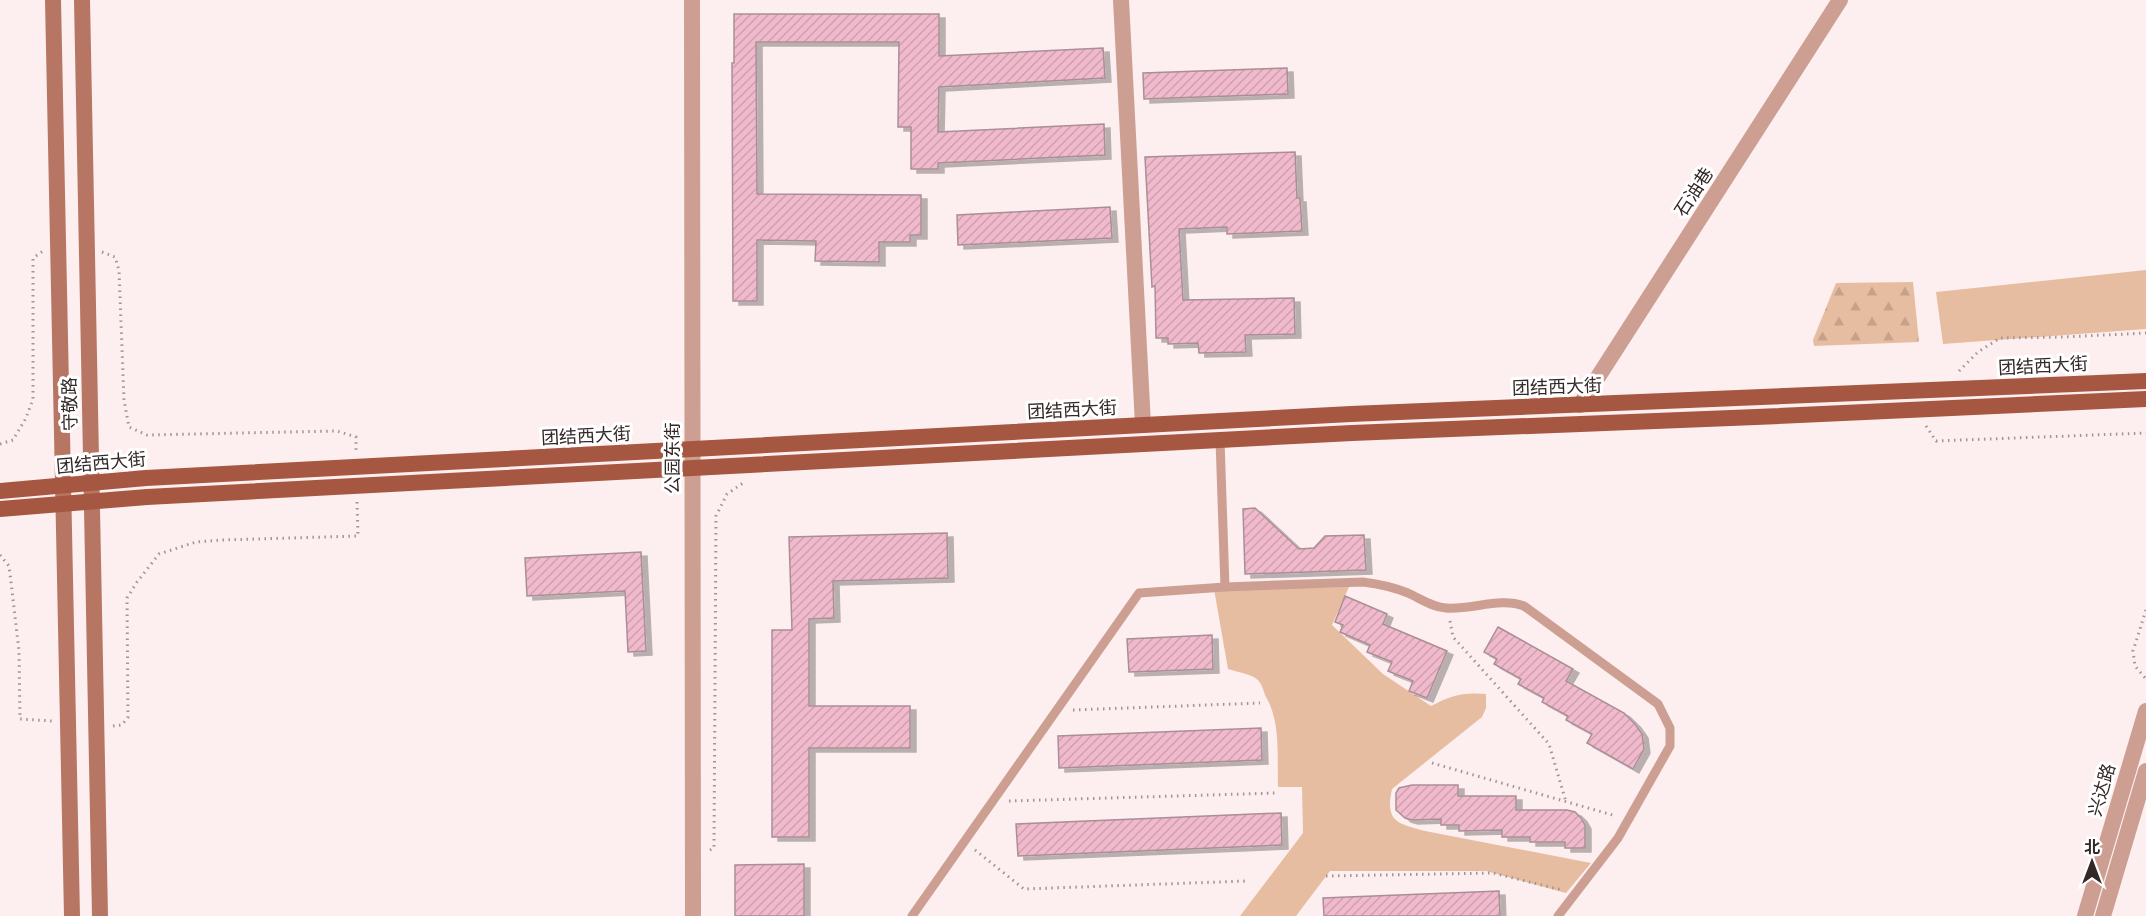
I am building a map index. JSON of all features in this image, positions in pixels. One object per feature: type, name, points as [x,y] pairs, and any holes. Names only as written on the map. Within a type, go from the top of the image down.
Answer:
[{"type":"main road","name":"守敬路","points":[[54,0],[72,916]]},
{"type":"main road","name":"守敬路","points":[[82,0],[100,916]]},
{"type":"main road","name":"团结西大街","points":[[0,491],[356,467],[1351,414],[2146,381]]},
{"type":"main road","name":"团结西大街","points":[[0,509],[357,486],[1220,440],[2146,399]]},
{"type":"street","name":"公园东街","points":[[692,0],[693,916]]},
{"type":"street","points":[[1121,0],[1143,425]]},
{"type":"street","name":"石油巷","points":[[1580,405],[1840,0]]},
{"type":"street","name":"兴达路","points":[[2085,916],[2146,711]]},
{"type":"street","name":"兴达路","points":[[2103,916],[2146,771]]},
{"type":"lane","points":[[1220,440],[1225,587]]},
{"type":"lane","points":[[912,916],[1139,593],[1363,582],[1383,585],[1434,606],[1447,608],[1508,603],[1524,606],[1658,704],[1670,728],[1670,746],[1618,838],[1558,916]]},
{"type":"path","points":[[0,444],[13,440],[26,418],[33,399],[33,258],[58,245]]},
{"type":"path","points":[[87,245],[115,257],[119,270],[124,400],[129,427],[147,435],[337,431],[356,437],[356,467]]},
{"type":"path","points":[[1940,390],[1978,352],[2000,338],[2146,333]]},
{"type":"path","points":[[1914,410],[1936,441],[2146,433]]},
{"type":"path","points":[[693,860],[714,848],[717,516],[727,494],[745,482]]},
{"type":"path","points":[[96,727],[122,725],[128,717],[127,598],[159,554],[196,542],[358,536],[357,486]]},
{"type":"path","points":[[0,555],[9,566],[11,582],[19,651],[20,719],[68,722]]},
{"type":"path","points":[[1447,608],[1453,637],[1549,744],[1566,802]]},
{"type":"path","points":[[2146,610],[2133,651],[2135,666],[2146,679]]},
{"type":"path","points":[[1056,711],[1260,703]]},
{"type":"path","points":[[1432,763],[1629,820]]},
{"type":"path","points":[[992,802],[1276,793]]},
{"type":"path","points":[[964,841],[1024,889],[1247,881]]},
{"type":"path","points":[[1326,876],[1493,873],[1575,894]]},
{"type":"green space","points":[[2146,270],[2146,329],[1943,344],[1936,292]]},
{"type":"green space","points":[[1913,282],[1919,342],[1814,346],[1813,340],[1836,283]]},
{"type":"green space","points":[[1349,587],[1332,625],[1383,674],[1431,706],[1457,695],[1486,694],[1486,708],[1482,717],[1392,789],[1390,808],[1392,815],[1400,823],[1425,831],[1591,863],[1566,893],[1486,871],[1330,871],[1296,916],[1240,916],[1303,833],[1302,787],[1278,787],[1277,740],[1271,707],[1258,680],[1228,669],[1214,589]]},
{"type":"building","points":[[734,14],[939,14],[939,56],[1103,48],[1105,78],[939,87],[938,132],[1104,124],[1105,155],[938,163],[938,169],[911,169],[911,127],[898,127],[899,42],[756,42],[757,194],[921,195],[921,235],[910,235],[910,242],[879,242],[879,262],[815,261],[816,241],[757,240],[757,301],[733,301],[732,63],[734,63]]},
{"type":"building","points":[[1287,68],[1288,94],[1144,99],[1143,73]]},
{"type":"building","points":[[1295,152],[1297,198],[1300,198],[1302,231],[1227,234],[1227,227],[1179,229],[1183,300],[1294,298],[1295,334],[1245,335],[1246,352],[1199,353],[1198,343],[1168,344],[1168,338],[1156,338],[1155,286],[1152,287],[1145,157]]},
{"type":"building","points":[[1110,207],[1112,238],[958,245],[957,215]]},
{"type":"building","points":[[1255,508],[1299,549],[1314,548],[1325,536],[1364,535],[1366,570],[1245,574],[1243,509]]},
{"type":"building","points":[[947,533],[948,578],[833,581],[834,618],[809,619],[809,706],[910,706],[910,748],[809,748],[809,837],[772,837],[772,630],[792,630],[789,537]]},
{"type":"building","points":[[641,552],[646,651],[628,652],[625,591],[527,596],[525,558]]},
{"type":"building","points":[[1345,596],[1387,614],[1383,624],[1447,651],[1427,698],[1409,691],[1413,681],[1388,671],[1392,662],[1367,652],[1370,645],[1340,632],[1343,625],[1335,622]]},
{"type":"building","points":[[1498,627],[1573,669],[1566,681],[1624,713],[1635,724],[1642,734],[1644,749],[1633,769],[1587,743],[1592,734],[1566,720],[1568,716],[1542,702],[1544,698],[1518,684],[1521,679],[1494,664],[1497,659],[1484,652]]},
{"type":"building","points":[[1212,635],[1213,669],[1129,672],[1127,639]]},
{"type":"building","points":[[1261,728],[1262,760],[1059,768],[1058,736]]},
{"type":"building","points":[[1412,785],[1458,785],[1458,796],[1516,796],[1516,810],[1575,812],[1585,825],[1585,848],[1565,848],[1565,842],[1530,842],[1530,837],[1502,837],[1502,830],[1459,831],[1459,825],[1441,825],[1441,819],[1412,820],[1405,818],[1396,810],[1396,793],[1399,788]]},
{"type":"building","points":[[1281,813],[1282,845],[1018,856],[1016,824]]},
{"type":"building","points":[[804,864],[804,916],[735,916],[735,865]]},
{"type":"building","points":[[1499,891],[1500,916],[1324,916],[1323,898]]}]
